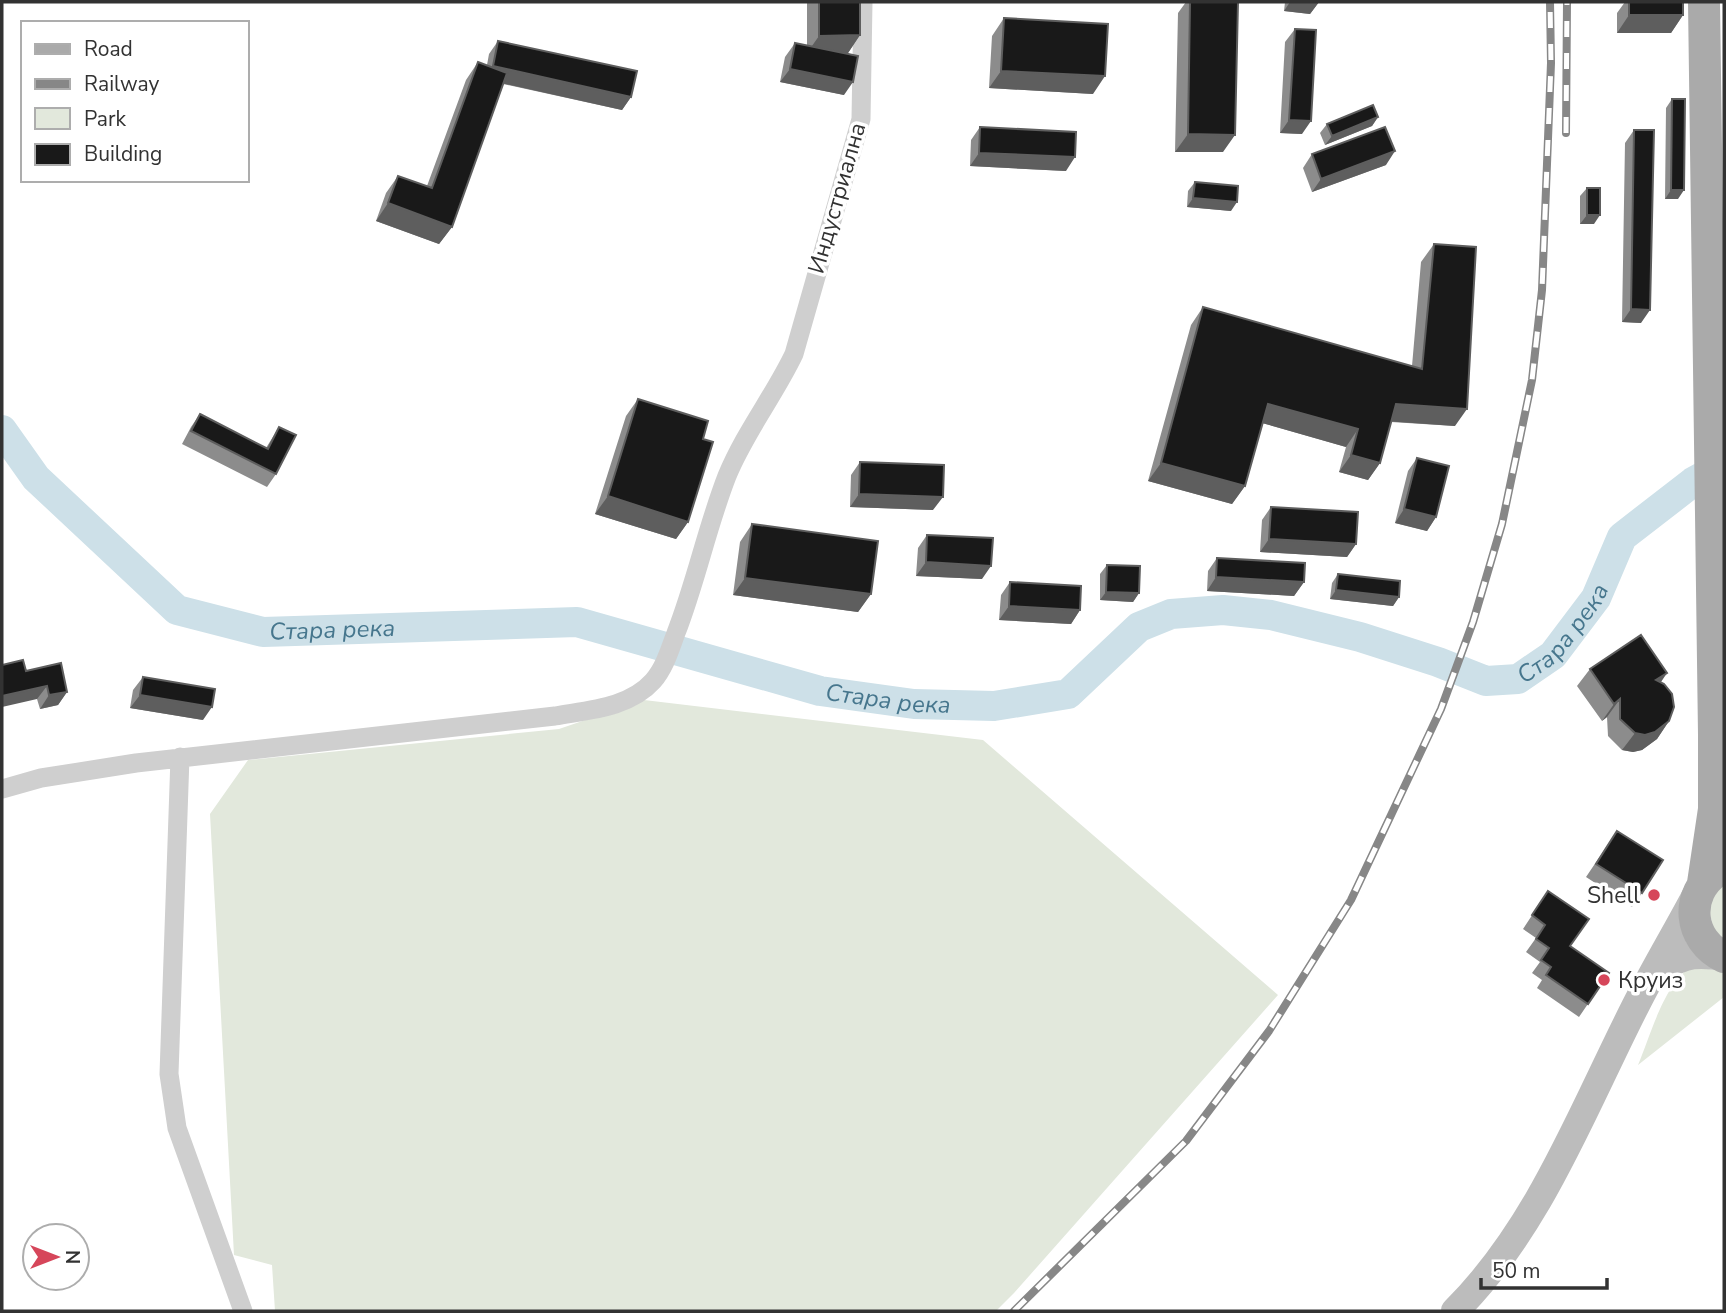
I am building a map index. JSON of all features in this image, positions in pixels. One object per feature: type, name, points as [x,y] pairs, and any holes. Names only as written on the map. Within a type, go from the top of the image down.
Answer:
[{"type":"main road","points":[[1704,2],[1714,46],[1711,443],[1714,809],[1708,881],[1693,914],[1696,928],[1707,946],[1724,957]]},
{"type":"main road","points":[[1455,1311],[1506,1251],[1540,1198],[1648,982],[1708,881]]},
{"type":"main road","points":[[1648,982],[1666,966],[1685,956],[1704,954],[1724,957]]},
{"type":"street","name":"Индустриална","points":[[180,757],[566,714],[633,698],[653,681],[664,665],[681,620],[727,477],[746,435],[778,387],[794,354],[861,119],[863,2]]},
{"type":"street","points":[[2,789],[41,778],[180,757],[169,1074],[177,1128],[243,1311]]},
{"type":"green space","points":[[644,700],[983,740],[1278,995],[996,1311],[275,1311],[272,1265],[234,1255],[210,814],[248,760],[559,729]]},
{"type":"green space","points":[[1724,877],[1724,947],[1716,941],[1706,896]]},
{"type":"green space","points":[[1690,968],[1724,970],[1724,997],[1638,1065],[1665,998]]},
{"type":"building","points":[[819,2],[860,2],[860,35],[819,36]]},
{"type":"building","points":[[1190,2],[1238,2],[1235,135],[1188,134]]},
{"type":"building","points":[[1629,2],[1683,2],[1683,15],[1629,15]]},
{"type":"building","points":[[1004,18],[1108,24],[1105,76],[1001,71]]},
{"type":"building","points":[[1295,29],[1316,30],[1311,121],[1289,120]]},
{"type":"building","points":[[498,41],[637,71],[631,97],[493,66]]},
{"type":"building","points":[[795,43],[858,56],[853,82],[790,69]]},
{"type":"building","points":[[478,62],[507,73],[452,227],[388,203],[398,176],[432,188]]},
{"type":"building","points":[[1672,99],[1685,99],[1684,190],[1671,190]]},
{"type":"building","points":[[1373,105],[1378,117],[1332,136],[1327,124]]},
{"type":"building","points":[[980,127],[1076,132],[1075,157],[979,153]]},
{"type":"building","points":[[1385,127],[1395,151],[1321,179],[1312,154]]},
{"type":"building","points":[[1634,130],[1654,130],[1650,310],[1631,309]]},
{"type":"building","points":[[1195,182],[1238,186],[1237,202],[1193,198]]},
{"type":"building","points":[[1587,188],[1600,188],[1600,215],[1587,215]]},
{"type":"building","points":[[1434,244],[1476,247],[1467,409],[1396,404],[1380,463],[1351,455],[1358,429],[1268,404],[1245,486],[1161,463],[1203,307],[1422,369]]},
{"type":"building","points":[[638,399],[708,421],[703,439],[713,442],[688,522],[608,496]]},
{"type":"building","points":[[200,414],[268,449],[279,427],[296,435],[276,474],[191,431]]},
{"type":"building","points":[[1417,458],[1449,466],[1436,517],[1404,509]]},
{"type":"building","points":[[860,462],[944,465],[943,497],[859,494]]},
{"type":"building","points":[[1271,507],[1358,512],[1356,544],[1269,539]]},
{"type":"building","points":[[752,524],[878,541],[871,594],[745,578]]},
{"type":"building","points":[[927,535],[993,538],[991,566],[926,562]]},
{"type":"building","points":[[1217,558],[1305,563],[1304,582],[1216,577]]},
{"type":"building","points":[[1107,565],[1140,566],[1139,593],[1106,592]]},
{"type":"building","points":[[1338,574],[1400,581],[1399,597],[1336,590]]},
{"type":"building","points":[[1010,582],[1081,586],[1080,610],[1009,606]]},
{"type":"building","points":[[1641,635],[1667,673],[1656,680],[1664,684],[1672,694],[1674,707],[1669,721],[1655,732],[1645,735],[1635,733],[1620,719],[1620,699],[1614,704],[1590,669]]},
{"type":"building","points":[[23,660],[26,671],[61,663],[67,692],[49,695],[47,686],[2,696],[2,665]]},
{"type":"building","points":[[143,677],[215,689],[212,707],[140,695]]},
{"type":"building","points":[[1617,831],[1663,860],[1642,893],[1596,864]]},
{"type":"building","points":[[1548,891],[1589,919],[1570,946],[1609,973],[1588,1004],[1546,975],[1551,967],[1541,960],[1549,948],[1536,939],[1545,925],[1532,915]]},
{"type":"waterway","name":"Стара река","points":[[2,430],[36,478],[177,610],[263,632],[577,622],[820,691],[914,704],[994,706],[1068,694],[1139,627],[1171,614],[1223,610],[1271,615],[1360,637],[1438,662],[1486,681],[1518,679],[1553,655],[1596,598],[1622,537],[1693,482],[1724,465]]},
{"type":"railway","points":[[1014,1311],[1186,1141],[1269,1031],[1351,900],[1441,709],[1473,622],[1502,524],[1532,380],[1542,290],[1551,63],[1550,2]]},
{"type":"railway","points":[[1566,133],[1567,2]]},
{"type":"place","name":"Shell","points":[[1654,895]]},
{"type":"place","name":"Круиз","points":[[1604,980]]}]
